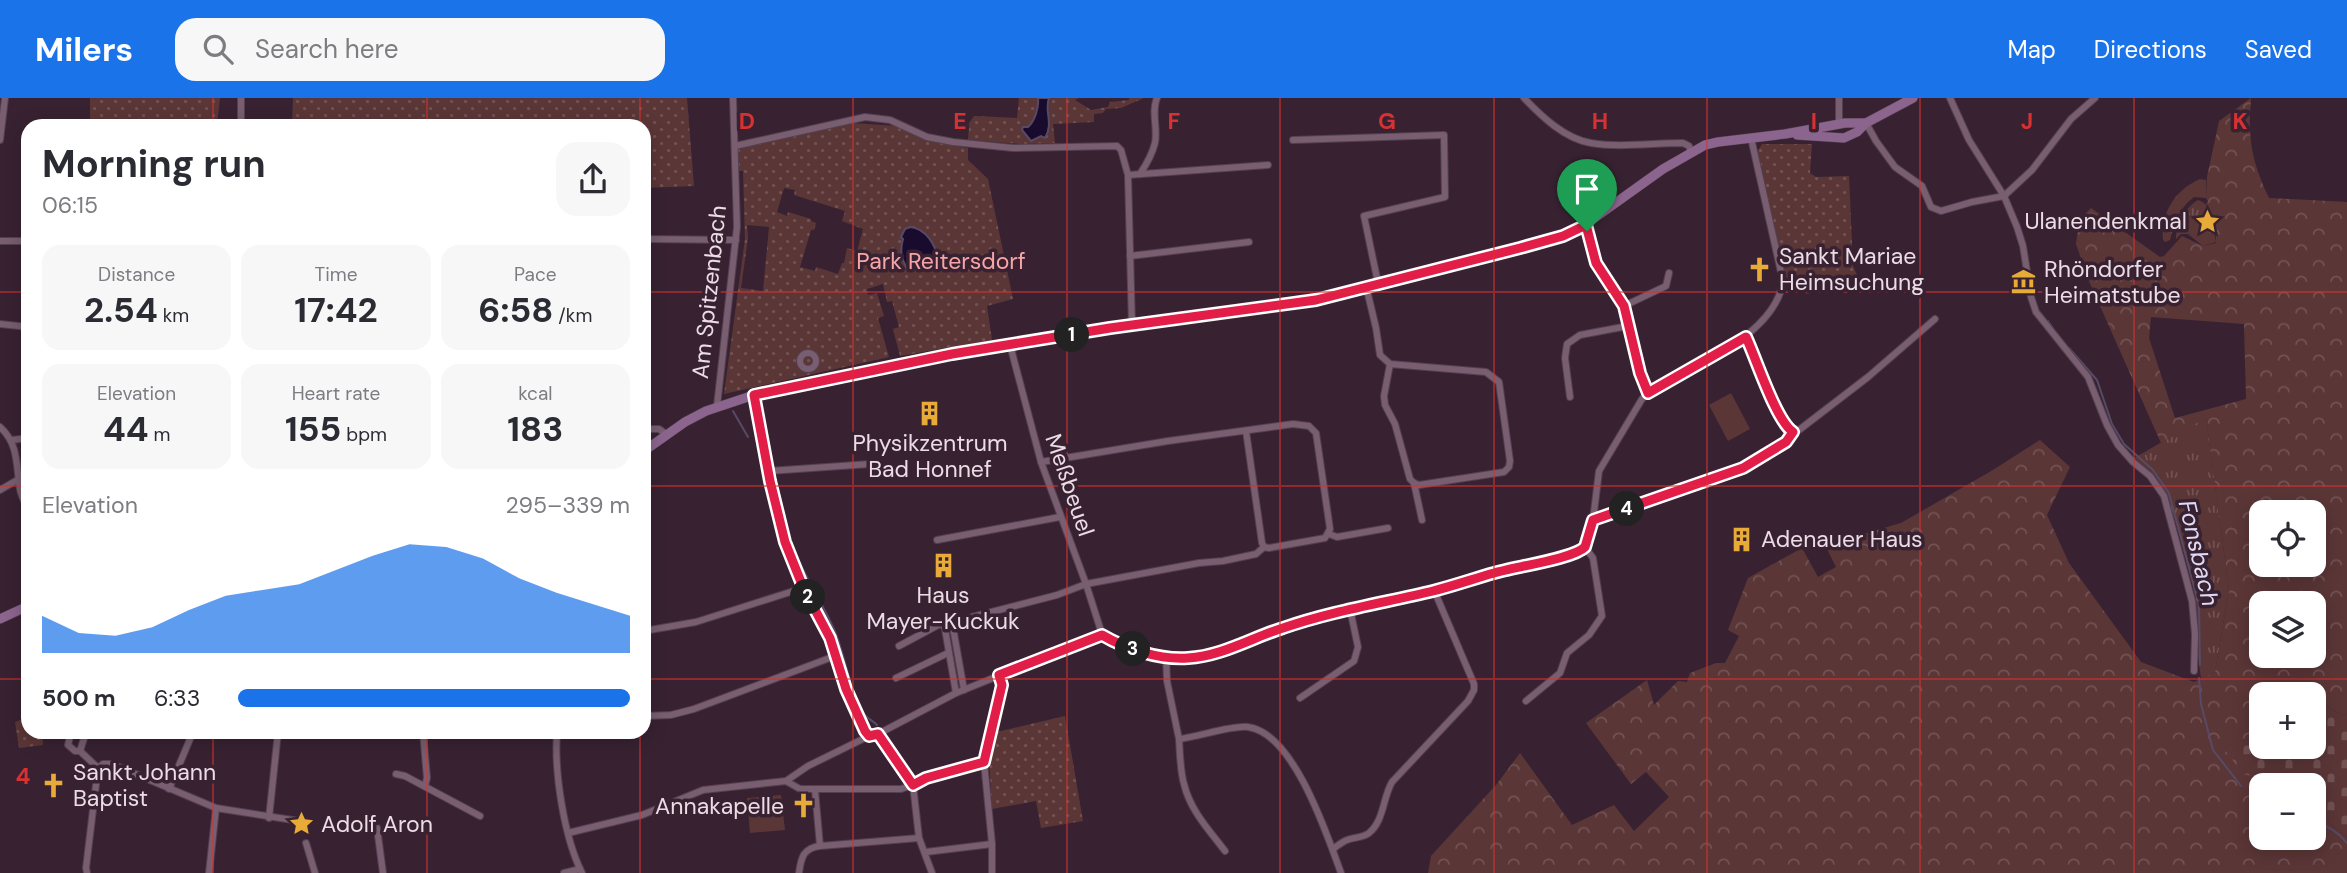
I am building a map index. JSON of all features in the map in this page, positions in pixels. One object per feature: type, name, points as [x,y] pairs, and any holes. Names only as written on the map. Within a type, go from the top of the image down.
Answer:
[{"type":"main road","points":[[1785,134],[1838,139],[1857,132],[1866,123],[1913,98]]},
{"type":"main road","points":[[651,446],[685,422],[717,406],[754,395],[1010,345],[1316,300],[1520,248],[1563,236],[1586,225],[1663,169],[1691,152],[1718,142],[1785,134],[1842,123],[1866,123]]},
{"type":"main road","points":[[1842,123],[1851,128],[1849,135]]},
{"type":"main road","points":[[0,619],[21,609]]},
{"type":"street","points":[[0,140],[5,98]]},
{"type":"street","points":[[241,98],[241,119]]},
{"type":"street","name":"Am Spitzenbach","points":[[717,406],[736,240],[733,98]]},
{"type":"street","points":[[1139,174],[1147,163],[1155,142],[1154,105],[1157,98]]},
{"type":"street","points":[[1524,98],[1550,123],[1588,143],[1683,143],[1689,146],[1691,152]]},
{"type":"street","points":[[1839,98],[1842,123]]},
{"type":"street","points":[[1950,98],[1969,140],[2004,196],[2023,246],[2036,312],[2088,377],[2118,445],[2150,476],[2164,496],[2192,601],[2194,671]]},
{"type":"street","points":[[1866,123],[1895,167],[1922,186],[1935,210],[1941,211],[2004,196],[2032,170],[2071,119],[2095,98]]},
{"type":"street","points":[[735,146],[853,118],[890,120],[927,136],[953,142],[1013,148],[1112,144],[1121,150],[1129,175],[1132,326]]},
{"type":"street","points":[[1293,140],[1444,135],[1445,197],[1364,216],[1378,283]]},
{"type":"street","points":[[568,833],[642,815],[703,790],[786,780],[808,766],[878,734],[956,693],[1102,635],[1124,648],[1184,658],[1206,656],[1282,628],[1350,609],[1575,554],[1585,547],[1593,520],[1599,471],[1642,399],[1746,337],[1775,303],[1783,281],[1751,138]]},
{"type":"street","points":[[1129,175],[1268,165]]},
{"type":"street","points":[[1586,225],[1596,263],[1624,306],[1648,393]]},
{"type":"street","points":[[651,239],[736,240]]},
{"type":"street","points":[[0,242],[21,241]]},
{"type":"street","points":[[1130,256],[1248,242]]},
{"type":"street","points":[[1624,306],[1666,286],[1669,273]]},
{"type":"street","points":[[1366,286],[1380,355],[1390,364],[1486,372],[1499,382],[1509,467],[1504,472],[1419,485],[1414,483],[1410,479],[1395,424],[1385,405],[1390,364]]},
{"type":"street","points":[[1593,520],[1743,468],[1786,442],[1793,432],[1868,377],[1935,319]]},
{"type":"street","points":[[0,324],[21,326]]},
{"type":"street","points":[[1570,397],[1565,358],[1567,344],[1580,335],[1628,326]]},
{"type":"street","points":[[1746,337],[1787,429],[1793,432]]},
{"type":"street","name":"Meßbeuel","points":[[1010,345],[1041,462],[1102,635]]},
{"type":"street","points":[[754,395],[785,542],[803,587],[830,638],[859,720],[869,736]]},
{"type":"street","points":[[964,690],[952,622],[1057,595],[1086,584],[1234,559],[1256,554],[1264,547],[1325,538],[1329,534],[1316,433],[1309,426],[1293,425],[1168,441],[1041,462]]},
{"type":"street","points":[[0,427],[12,440],[21,493]]},
{"type":"street","points":[[651,429],[659,429],[666,434]]},
{"type":"street","points":[[1246,431],[1264,547]]},
{"type":"street","points":[[12,440],[21,439]]},
{"type":"street","points":[[769,471],[870,464]]},
{"type":"street","points":[[0,490],[19,479]]},
{"type":"street","points":[[1414,483],[1422,520]]},
{"type":"street","points":[[937,540],[1060,517]]},
{"type":"street","points":[[1329,534],[1337,537],[1388,528]]},
{"type":"street","points":[[1526,701],[1560,673],[1567,653],[1589,635],[1602,616],[1593,558],[1585,547]]},
{"type":"street","points":[[651,630],[696,622],[803,587]]},
{"type":"street","points":[[1332,849],[1348,839],[1371,831],[1381,814],[1385,795],[1392,782],[1468,701],[1474,690],[1474,684],[1434,590]]},
{"type":"street","points":[[1300,698],[1354,661],[1357,647],[1350,609]]},
{"type":"street","points":[[899,646],[942,623],[956,693]]},
{"type":"street","points":[[896,678],[948,653]]},
{"type":"street","points":[[651,716],[671,715],[694,709],[835,656]]},
{"type":"street","points":[[1166,656],[1167,681],[1179,740],[1183,782],[1195,811],[1225,851]]},
{"type":"street","points":[[992,873],[984,762],[1002,685],[999,675]]},
{"type":"street","points":[[1179,740],[1231,728],[1250,727],[1266,734],[1282,747],[1295,765],[1341,873]]},
{"type":"street","points":[[878,734],[913,785],[919,838],[932,873]]},
{"type":"street","points":[[69,739],[68,745],[75,751],[80,751],[98,768]]},
{"type":"street","points":[[80,751],[84,739]]},
{"type":"street","points":[[169,789],[190,739]]},
{"type":"street","points":[[269,818],[277,739]]},
{"type":"street","points":[[424,739],[427,778],[425,786]]},
{"type":"street","points":[[557,739],[557,760],[568,833],[581,871],[564,873]]},
{"type":"street","points":[[786,780],[800,789],[901,789],[926,778],[984,762]]},
{"type":"street","points":[[85,872],[98,768],[103,764],[112,764],[216,808],[299,821]]},
{"type":"street","points":[[396,774],[425,786],[480,816]]},
{"type":"street","points":[[815,790],[820,846]]},
{"type":"street","points":[[209,873],[216,808]]},
{"type":"street","points":[[377,828],[383,873]]},
{"type":"street","points":[[799,873],[800,858],[810,848],[919,838]]},
{"type":"street","points":[[306,843],[314,873]]},
{"type":"street","points":[[926,852],[992,844]]},
{"type":"green space","points":[[90,98],[220,98],[218,119],[90,119]]},
{"type":"green space","points":[[293,98],[687,98],[694,186],[651,188],[651,119],[292,119]]},
{"type":"green space","points":[[1019,98],[1038,98],[1036,114],[1028,127],[1036,138],[1041,136],[1049,111],[1049,98],[1079,98],[1075,100],[1091,110],[1108,107],[1110,102],[1144,98],[1121,108],[1106,109],[1103,113],[1094,114],[1094,122],[1053,124],[1055,143],[1020,144],[968,140],[969,123],[974,116],[1017,118]]},
{"type":"green space","points":[[2251,98],[2251,145],[2269,198],[2347,202],[2347,712],[2344,716],[2326,708],[2326,682],[2249,682],[2249,739],[2224,747],[2252,773],[2249,773],[2249,850],[2326,850],[2326,821],[2347,837],[2347,873],[1428,873],[1431,856],[1496,785],[1520,753],[1572,825],[1614,805],[1634,831],[1669,797],[1646,772],[1631,784],[1586,723],[1647,680],[1654,705],[1678,681],[1687,682],[1690,673],[1716,663],[1725,663],[1739,636],[1728,630],[1748,578],[1802,548],[1818,577],[1836,567],[1825,545],[1901,523],[2040,440],[2070,467],[2047,515],[2069,563],[2141,662],[2194,682],[2215,672],[2229,590],[2206,418],[2161,443],[2088,279],[2076,244],[2079,220],[2091,208],[2160,257],[2182,236],[2203,246],[2216,243],[2216,222],[2206,204],[2207,177],[2219,121]],"holes":[[[2151,317],[2244,324],[2246,399],[2175,418],[2149,338]]]},
{"type":"green space","name":"Park Reitersdorf","points":[[852,123],[898,126],[929,141],[968,148],[968,160],[988,179],[1013,299],[987,306],[992,340],[900,356],[893,329],[899,327],[892,301],[887,302],[883,284],[867,289],[868,295],[877,293],[884,316],[878,318],[889,357],[724,394],[745,239],[743,171],[738,171],[738,149]],"holes":[[[784,188],[795,190],[794,195],[845,211],[842,221],[863,229],[857,251],[847,248],[838,274],[816,267],[815,271],[800,267],[811,230],[814,230],[816,223],[788,212],[787,216],[777,212]],[[747,225],[769,227],[763,291],[741,288],[748,238]]]},
{"type":"green space","points":[[1762,144],[1812,144],[1810,173],[1816,177],[1849,176],[1853,266],[1858,277],[1808,294],[1788,287],[1756,154]]},
{"type":"green space","points":[[2200,179],[2206,180],[2206,198],[2194,197],[2184,206],[2170,240],[2165,242],[2164,220],[2171,203],[2183,189]]},
{"type":"green space","points":[[2198,200],[2212,213],[2216,242],[2203,246],[2188,234],[2181,234],[2176,239],[2182,217]]},
{"type":"green space","points":[[1731,393],[1750,429],[1728,441],[1709,405]]},
{"type":"green space","points":[[2206,417],[2229,590],[2215,672],[2201,679],[2194,591],[2177,527],[2166,494],[2151,472],[2134,458]]},
{"type":"green space","points":[[2326,708],[2344,716],[2347,712],[2347,837],[2326,821],[2326,773],[2243,774],[2223,747],[2249,739],[2249,759],[2326,759]]},
{"type":"green space","points":[[1065,716],[1083,821],[1041,828],[1036,801],[992,809],[989,757],[992,733]]},
{"type":"green space","points":[[21,720],[21,739],[43,739],[43,745],[19,748],[15,722]]},
{"type":"green space","points":[[781,795],[785,830],[750,833],[747,798]]},
{"type":"shaded area","points":[[1038,98],[1049,98],[1049,127],[1045,138],[1041,136],[1031,141],[1022,130],[1035,118]]},
{"type":"shaded area","points":[[910,227],[921,231],[933,244],[936,260],[928,269],[906,267],[904,263],[901,237],[905,229]]},
{"type":"waterway","name":"Fonsbach","points":[[2048,321],[2054,330]]},
{"type":"waterway","name":"Fonsbach","points":[[2069,348],[2097,380],[2112,424],[2124,444],[2153,470],[2169,493],[2199,605],[2200,665]]},
{"type":"waterway","points":[[733,411],[748,437]]},
{"type":"waterway","points":[[780,496],[786,531],[833,627],[859,705],[865,715],[877,725]]},
{"type":"waterway","name":"Fonsbach","points":[[2199,678],[2201,704],[2213,750],[2241,786]]},
{"type":"waterway","points":[[2326,826],[2347,843]]},
{"type":"place","name":"Ulanendenkmal","points":[[2207,221]]},
{"type":"place","name":"Sankt Mariae Heimsuchung","points":[[1759,269]]},
{"type":"place","name":"Rhöndorfer Heimatstube","points":[[2024,282]]},
{"type":"place","name":"Physikzentrum Bad Honnef","points":[[930,413]]},
{"type":"place","name":"Adenauer Haus","points":[[1741,539]]},
{"type":"place","name":"Haus Mayer-Kuckuk","points":[[943,565]]},
{"type":"place","name":"Sankt Johann Baptist","points":[[53,785]]},
{"type":"place","name":"Annakapelle","points":[[804,806]]},
{"type":"place","name":"Adolf Aron","points":[[301,824]]},
{"type":"route","points":[[1586,225],[1587,231],[1596,263],[1624,306],[1640,373],[1648,393],[1746,337],[1787,429],[1793,432],[1786,442],[1743,468],[1593,520],[1585,547],[1575,554],[1350,609],[1282,628],[1206,656],[1184,658],[1124,648],[1102,635],[999,675],[1002,685],[984,762],[926,778],[913,785],[878,734],[869,736],[865,731],[846,689],[830,638],[803,587],[785,542],[754,395],[952,354],[1110,328],[1316,300],[1520,248],[1563,236],[1586,225]]}]
